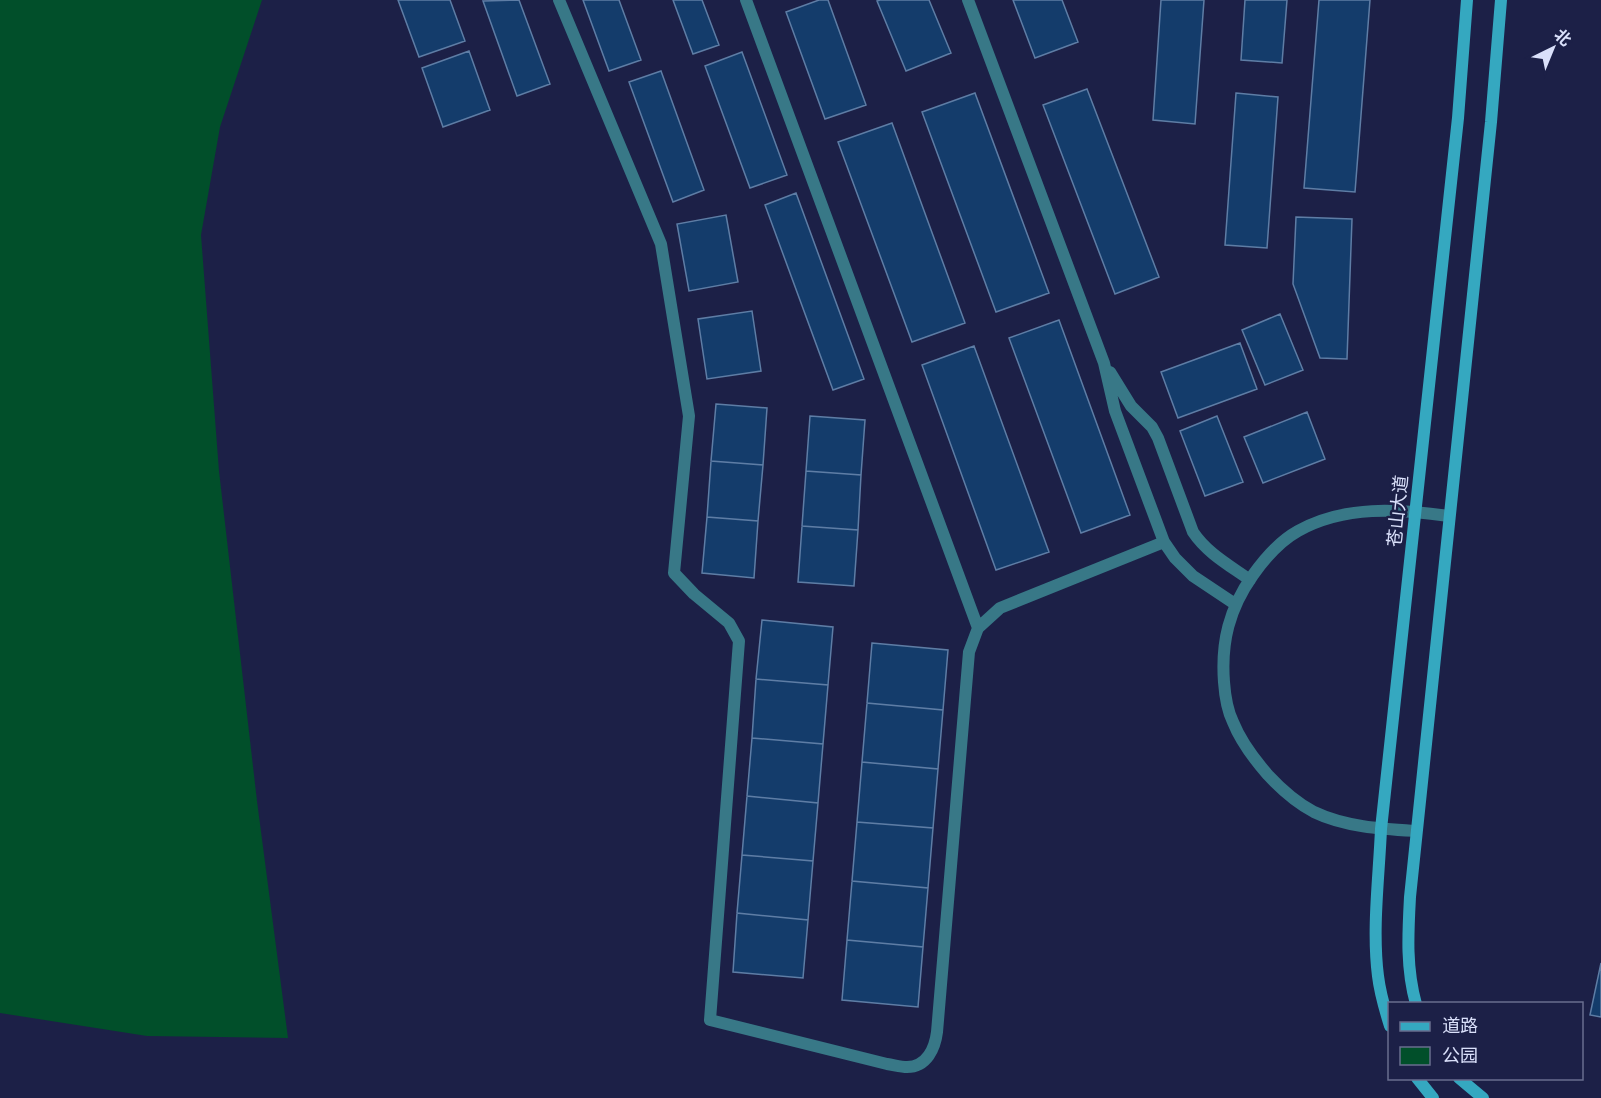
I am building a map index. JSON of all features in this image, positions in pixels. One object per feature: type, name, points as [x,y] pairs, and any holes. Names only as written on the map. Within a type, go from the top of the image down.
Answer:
[{"type":"main road","name":"苍山大道","points":[[1388,1022],[1378,977],[1376,942],[1381,829],[1458,118],[1467,0]]},
{"type":"main road","points":[[1416,1002],[1409,973],[1410,897],[1491,122],[1501,0]]},
{"type":"main road","points":[[1419,1080],[1433,1098]]},
{"type":"main road","points":[[1461,1080],[1483,1098]]},
{"type":"street","points":[[559,0],[661,244],[689,416],[675,573],[694,594],[729,623],[739,641],[710,1020],[887,1064],[909,1067],[924,1061],[935,1044],[937,1032],[969,652],[978,628],[1000,608],[1164,542]]},
{"type":"street","points":[[746,0],[978,628]]},
{"type":"street","points":[[968,0],[1104,363],[1115,411],[1164,542],[1175,558],[1193,576],[1235,604]]},
{"type":"street","points":[[1104,363],[1131,406],[1152,427],[1158,438],[1193,532],[1210,552],[1250,580]]},
{"type":"street","points":[[1416,831],[1381,829],[1344,822],[1315,812],[1274,782],[1257,763],[1232,720],[1225,696],[1223,662],[1226,633],[1235,604],[1262,562],[1279,545],[1297,532],[1319,521],[1365,511],[1391,510],[1449,516]]},
{"type":"green space","points":[[0,0],[262,0],[220,127],[201,235],[219,471],[257,801],[288,1038],[147,1036],[0,1013]]},
{"type":"building","points":[[398,0],[450,0],[465,41],[419,57]]},
{"type":"building","points":[[519,0],[550,84],[517,96],[483,1]]},
{"type":"building","points":[[583,0],[619,0],[641,60],[609,71]]},
{"type":"building","points":[[673,0],[702,0],[719,45],[693,54]]},
{"type":"building","points":[[819,0],[828,0],[866,105],[825,119],[786,12]]},
{"type":"building","points":[[929,0],[951,53],[906,71],[877,1]]},
{"type":"building","points":[[1013,0],[1062,0],[1078,42],[1035,58]]},
{"type":"building","points":[[1161,0],[1204,0],[1195,124],[1153,120]]},
{"type":"building","points":[[1245,0],[1287,0],[1282,63],[1241,60]]},
{"type":"building","points":[[1319,0],[1370,0],[1355,192],[1304,188]]},
{"type":"building","points":[[469,51],[490,110],[443,127],[422,68]]},
{"type":"building","points":[[742,52],[787,175],[750,188],[705,66]]},
{"type":"building","points":[[661,71],[704,190],[673,202],[629,82]]},
{"type":"building","points":[[1087,89],[1159,277],[1115,294],[1043,105]]},
{"type":"building","points":[[975,93],[1049,293],[996,312],[922,112]]},
{"type":"building","points":[[1236,93],[1278,97],[1267,248],[1225,245]]},
{"type":"building","points":[[892,123],[965,323],[912,342],[838,142]]},
{"type":"building","points":[[796,193],[864,379],[833,390],[765,205]]},
{"type":"building","points":[[726,215],[738,282],[689,291],[677,224]]},
{"type":"building","points":[[1296,217],[1352,219],[1347,359],[1320,358],[1293,284]]},
{"type":"building","points":[[752,311],[761,371],[707,379],[698,319]]},
{"type":"building","points":[[1280,314],[1303,370],[1265,385],[1242,330]]},
{"type":"building","points":[[1059,320],[1130,515],[1081,533],[1009,338]]},
{"type":"building","points":[[1240,343],[1257,389],[1178,418],[1161,372]]},
{"type":"building","points":[[974,346],[1049,552],[996,570],[922,365]]},
{"type":"building","points":[[716,404],[767,408],[763,465],[711,461]]},
{"type":"building","points":[[1307,412],[1325,459],[1263,483],[1244,437]]},
{"type":"building","points":[[810,416],[865,420],[861,475],[806,471]]},
{"type":"building","points":[[1217,416],[1243,482],[1205,496],[1180,431]]},
{"type":"building","points":[[711,461],[763,465],[758,521],[707,517]]},
{"type":"building","points":[[806,471],[861,475],[858,530],[802,526]]},
{"type":"building","points":[[707,517],[758,521],[754,578],[702,573]]},
{"type":"building","points":[[802,526],[858,530],[854,586],[798,582]]},
{"type":"building","points":[[762,620],[833,627],[828,685],[756,679]]},
{"type":"building","points":[[872,643],[948,650],[943,710],[867,703]]},
{"type":"building","points":[[756,679],[828,685],[823,744],[752,738]]},
{"type":"building","points":[[867,703],[943,710],[938,769],[862,762]]},
{"type":"building","points":[[752,738],[823,744],[818,803],[747,796]]},
{"type":"building","points":[[862,762],[938,769],[933,828],[857,822]]},
{"type":"building","points":[[747,796],[818,803],[813,861],[742,855]]},
{"type":"building","points":[[857,822],[933,828],[928,888],[852,881]]},
{"type":"building","points":[[742,855],[813,861],[808,920],[737,913]]},
{"type":"building","points":[[852,881],[928,888],[923,947],[847,940]]},
{"type":"building","points":[[737,913],[808,920],[803,978],[733,972]]},
{"type":"building","points":[[847,940],[923,947],[918,1007],[842,1000]]},
{"type":"building","points":[[1601,963],[1601,1017],[1590,1015]]}]
